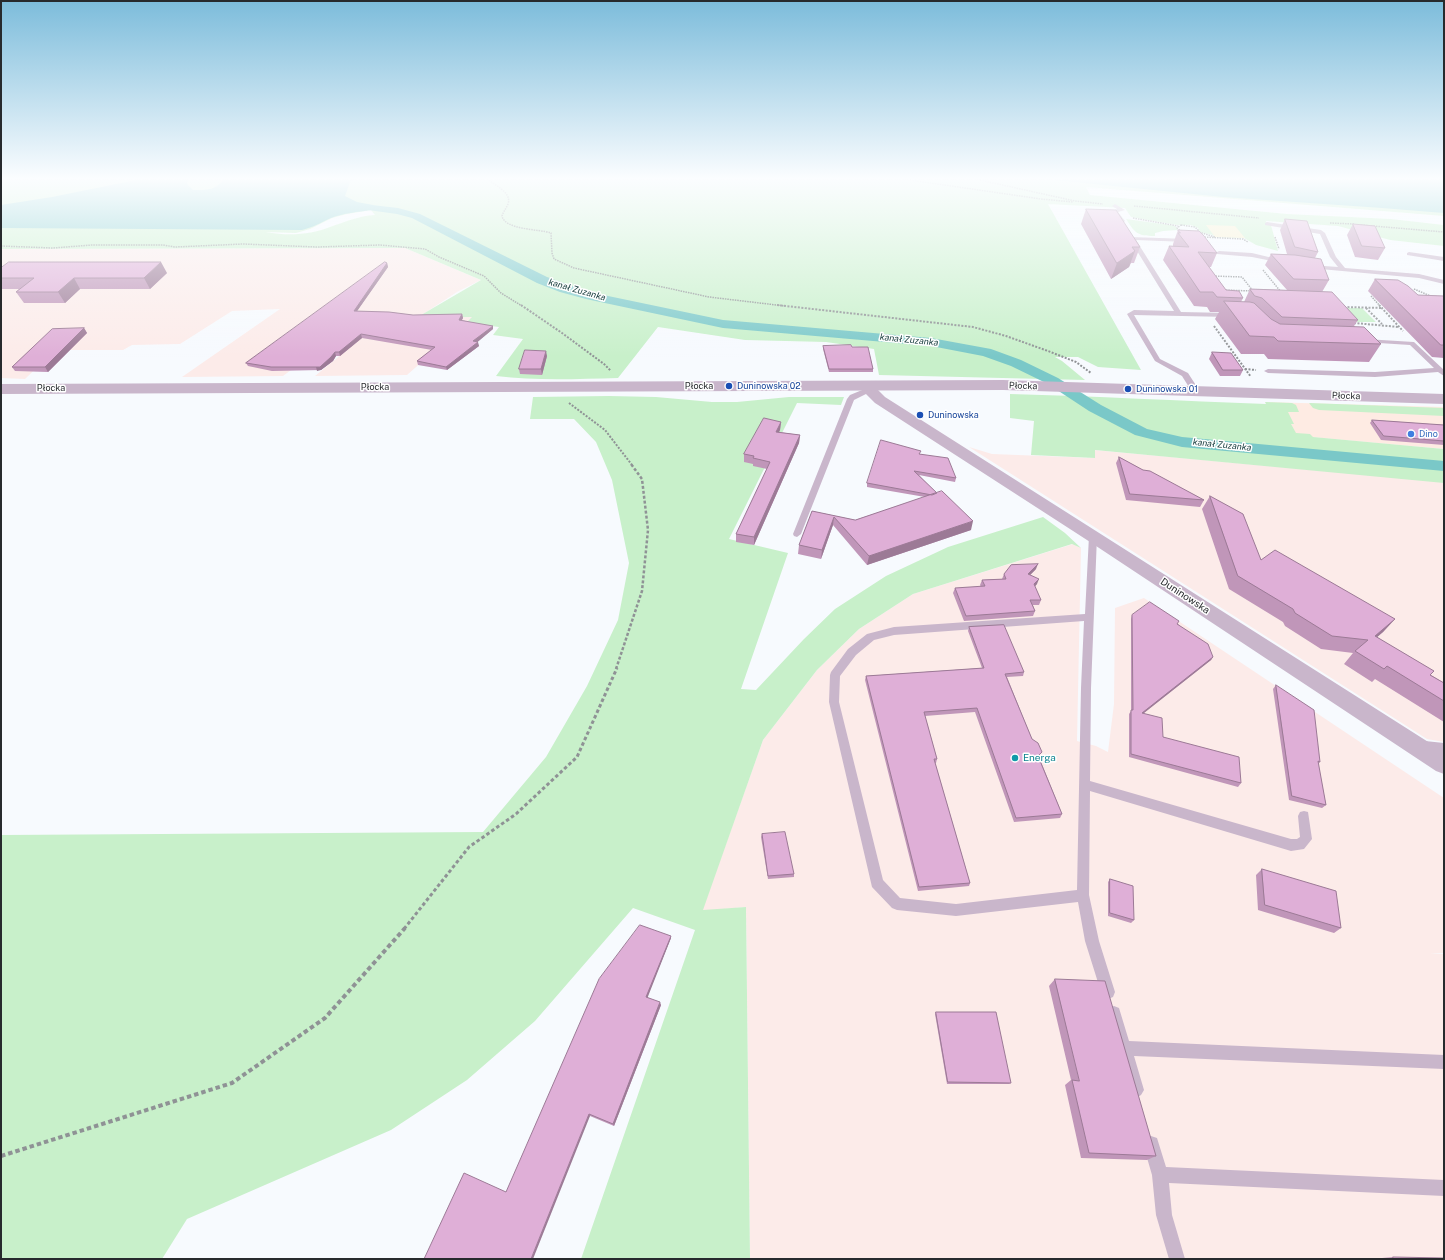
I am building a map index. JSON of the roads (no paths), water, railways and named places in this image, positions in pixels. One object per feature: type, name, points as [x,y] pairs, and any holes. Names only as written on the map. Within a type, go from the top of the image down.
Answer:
[{"type":"street","name":"Płocka","points":[[1,389],[869,388],[1032,386],[1444,399]]},
{"type":"street","name":"Duninowska","points":[[869,388],[880,400],[1093,536],[1444,764]]},
{"type":"lane","points":[[1132,239],[1178,314]]},
{"type":"lane","points":[[1156,239],[1191,240]]},
{"type":"lane","points":[[1325,239],[1333,257],[1342,270]]},
{"type":"lane","points":[[1219,253],[1252,254],[1286,262]]},
{"type":"lane","points":[[1409,254],[1444,259]]},
{"type":"lane","points":[[1306,266],[1419,276],[1444,282]]},
{"type":"lane","points":[[1195,390],[1185,375],[1157,360],[1130,315],[1134,312],[1239,316]]},
{"type":"lane","points":[[1358,341],[1412,343],[1442,372]]},
{"type":"lane","points":[[1268,371],[1357,375],[1442,372]]},
{"type":"lane","points":[[797,534],[851,399],[869,388]]},
{"type":"lane","points":[[1093,536],[1088,617],[1083,895],[1092,941],[1125,1048],[1139,1101]]},
{"type":"lane","points":[[1083,895],[956,910],[897,904],[878,883],[834,702],[835,675],[852,652],[871,637],[894,632],[1088,617]]},
{"type":"lane","points":[[1415,745],[1444,748]]},
{"type":"lane","points":[[1084,784],[1291,845],[1300,845],[1306,839],[1304,816]]},
{"type":"lane","points":[[1125,1048],[1444,1062]]},
{"type":"lane","points":[[1148,1130],[1160,1175],[1164,1215],[1176,1259]]},
{"type":"lane","points":[[1160,1175],[1444,1188]]},
{"type":"waterway","name":"kanał Zuzanka","points":[[461,239],[542,280],[565,289],[671,314],[723,324],[931,342],[986,352],[1016,363],[1053,381],[1095,408],[1141,432],[1161,438],[1182,442],[1444,466]]},
{"type":"place","name":"Duninowska 02","points":[[729,386]]},
{"type":"place","name":"Duninowska 01","points":[[1128,389]]},
{"type":"place","name":"Duninowska","points":[[920,415]]},
{"type":"place","name":"Dino","points":[[1411,434]]},
{"type":"place","name":"Energa","points":[[1015,758]]}]
